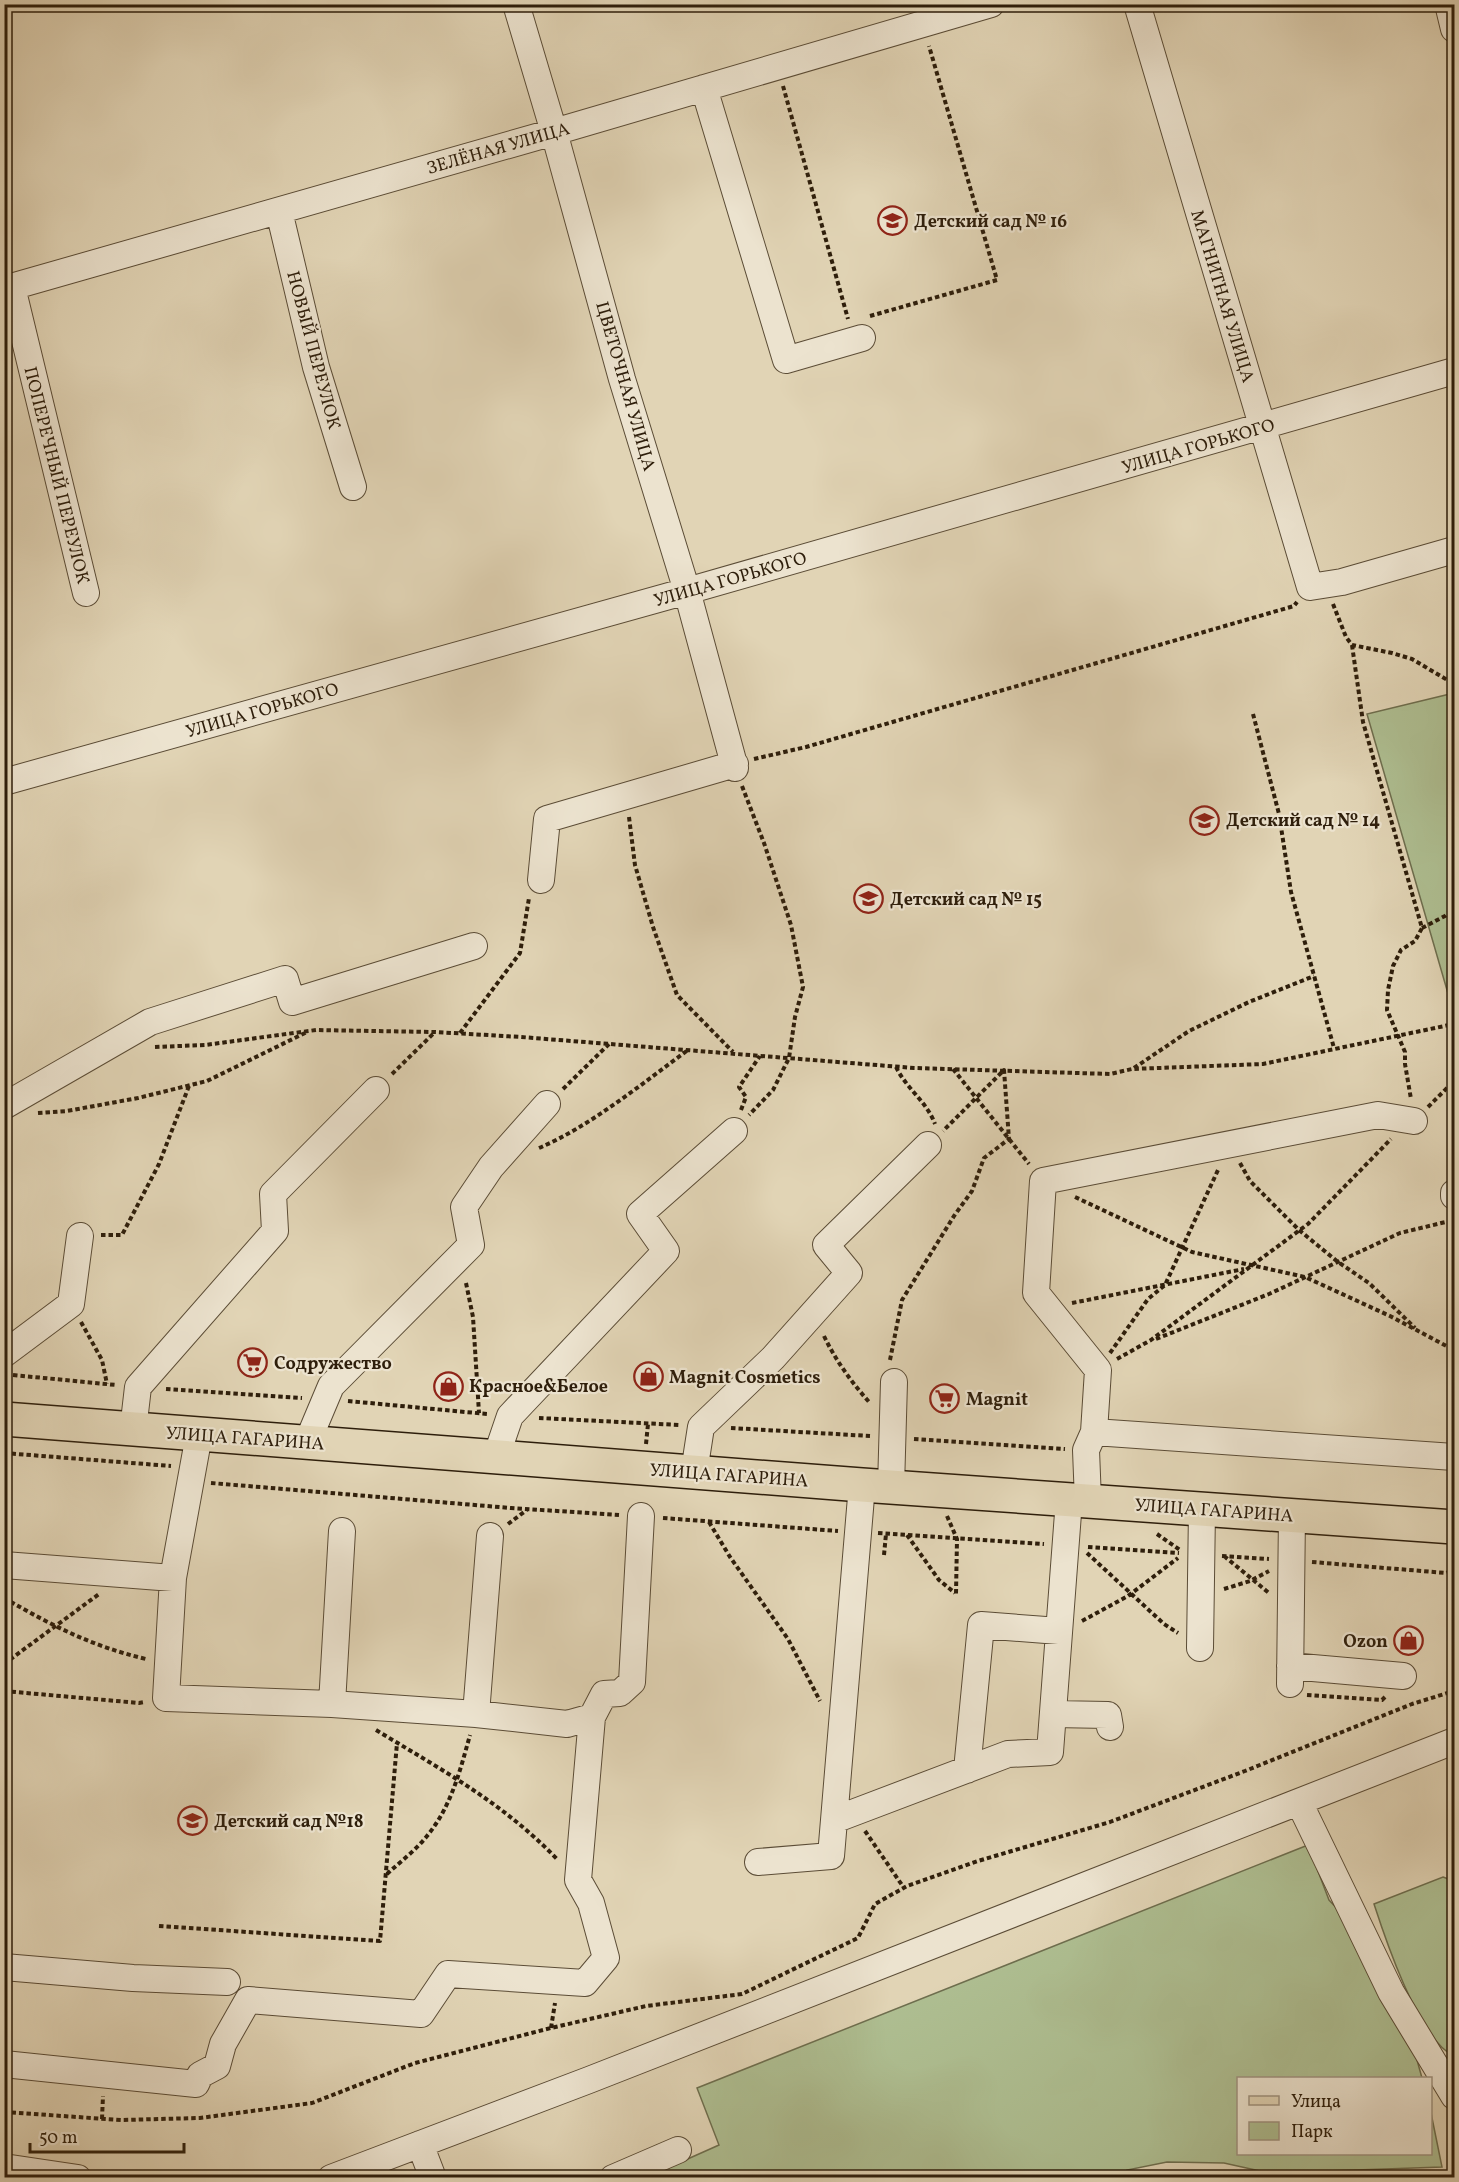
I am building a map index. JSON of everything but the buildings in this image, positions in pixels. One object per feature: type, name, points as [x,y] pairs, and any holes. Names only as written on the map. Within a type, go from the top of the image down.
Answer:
[{"type":"main road","name":"УЛИЦА ГАГАРИНА","points":[[4,1419],[876,1486],[1455,1527]]},
{"type":"street","name":"ЦВЕТОЧНАЯ УЛИЦА","points":[[516,4],[622,379],[687,591],[735,766]]},
{"type":"street","name":"МАГНИТНАЯ УЛИЦА","points":[[1137,4],[1310,586]]},
{"type":"street","points":[[1448,4],[1455,29]]},
{"type":"street","name":"ЗЕЛЁНАЯ УЛИЦА","points":[[8,288],[554,132],[975,7]]},
{"type":"street","points":[[704,88],[786,360],[857,326]]},
{"type":"street","name":"НОВЫЙ ПЕРЕУЛОК","points":[[279,211],[316,367],[353,488]]},
{"type":"street","name":"ПОПЕРЕЧНЫЙ ПЕРЕУЛОК","points":[[8,288],[86,593]]},
{"type":"street","name":"УЛИЦА ГОРЬКОГО","points":[[4,782],[1263,428],[1455,371]]},
{"type":"street","points":[[1310,586],[1341,582],[1455,550]]},
{"type":"street","points":[[542,880],[547,819],[735,766]]},
{"type":"street","points":[[4,1106],[150,1022],[285,979],[292,1002],[474,946]]},
{"type":"street","points":[[133,1430],[138,1387],[274,1232],[273,1194],[376,1090]]},
{"type":"street","points":[[307,1443],[331,1386],[471,1245],[465,1207],[491,1167],[547,1104]]},
{"type":"street","points":[[843,1817],[1008,1754],[1050,1752],[1066,1546],[1079,1500],[1086,1450],[1094,1432],[1098,1370],[1036,1293],[1043,1181],[1378,1115],[1414,1120]]},
{"type":"street","points":[[496,1457],[510,1416],[666,1251],[640,1214],[734,1131]]},
{"type":"street","points":[[694,1472],[701,1427],[773,1359],[849,1273],[826,1245],[934,1134]]},
{"type":"street","points":[[4,1354],[71,1305],[80,1236]]},
{"type":"street","points":[[758,1862],[831,1856],[843,1817],[842,1727],[858,1532],[876,1486],[887,1380]]},
{"type":"street","points":[[1094,1432],[1455,1457]]},
{"type":"street","points":[[200,1435],[173,1578],[166,1698],[332,1704],[476,1714],[567,1724],[591,1717]]},
{"type":"street","points":[[1200,1648],[1202,1510]]},
{"type":"street","points":[[1292,1515],[1290,1675],[1403,1676]]},
{"type":"street","points":[[4,2064],[196,2084],[200,2075],[217,2066],[223,2044],[248,2000],[422,2014],[448,1974],[585,1983],[606,1958],[591,1903],[578,1880],[591,1717],[604,1694],[620,1693],[632,1682],[641,1516]]},
{"type":"street","points":[[332,1704],[342,1531]]},
{"type":"street","points":[[476,1714],[490,1536]]},
{"type":"street","points":[[4,1565],[173,1578]]},
{"type":"street","points":[[967,1770],[981,1625],[1059,1632]]},
{"type":"street","points":[[1053,1714],[1108,1715],[1110,1727]]},
{"type":"street","points":[[331,2178],[589,2080],[1455,1741]]},
{"type":"street","points":[[1299,1802],[1391,1992],[1455,2096]]},
{"type":"street","points":[[4,1967],[133,1978],[227,1982]]},
{"type":"street","points":[[420,2144],[433,2178]]},
{"type":"street","points":[[613,2178],[678,2150]]},
{"type":"street","points":[[4,2167],[78,2178]]},
{"type":"path","points":[[782,82],[857,326],[997,280],[927,41]]},
{"type":"path","points":[[734,1131],[773,1090],[789,1058],[795,1017],[803,987],[791,925],[735,766],[1294,606],[1310,586],[1331,596],[1346,637],[1352,645],[1363,722],[1422,928]]},
{"type":"path","points":[[1352,645],[1412,659],[1455,684]]},
{"type":"path","points":[[1252,714],[1279,814],[1292,892],[1334,1048]]},
{"type":"path","points":[[626,795],[635,865],[653,927],[677,994],[735,1053]]},
{"type":"path","points":[[460,1033],[520,954],[528,899],[542,880]]},
{"type":"path","points":[[1414,1120],[1405,1053],[1387,1010],[1388,990],[1393,966],[1401,950],[1415,941],[1422,928],[1455,908]]},
{"type":"path","points":[[1132,1069],[1189,1031],[1249,1002],[1314,976]]},
{"type":"path","points":[[149,1047],[205,1046],[310,1030],[435,1032],[896,1066],[1110,1074],[1132,1069],[1263,1064],[1455,1024]]},
{"type":"path","points":[[36,1113],[67,1111],[138,1098],[207,1081],[310,1030]]},
{"type":"path","points":[[376,1090],[435,1032]]},
{"type":"path","points":[[547,1104],[610,1044]]},
{"type":"path","points":[[534,1150],[556,1141],[689,1050]]},
{"type":"path","points":[[734,1131],[746,1097],[739,1087],[760,1056]]},
{"type":"path","points":[[896,1066],[916,1096],[932,1113],[934,1134]]},
{"type":"path","points":[[952,1068],[1043,1181],[1192,1252],[1305,1277],[1390,1316],[1455,1350]]},
{"type":"path","points":[[934,1134],[977,1099],[1004,1070]]},
{"type":"path","points":[[1004,1070],[1009,1139]]},
{"type":"path","points":[[1098,1370],[1144,1344],[1308,1224],[1386,1143],[1455,1081]]},
{"type":"path","points":[[80,1236],[122,1235],[159,1164],[189,1085]]},
{"type":"path","points":[[813,1313],[832,1353],[854,1385],[874,1408],[887,1380],[902,1300],[972,1191],[984,1158],[1009,1139]]},
{"type":"path","points":[[1229,1144],[1250,1181],[1299,1230],[1338,1262],[1369,1283],[1421,1333]]},
{"type":"path","points":[[1098,1370],[1148,1299],[1165,1285],[1229,1144]]},
{"type":"path","points":[[1144,1344],[1269,1294],[1400,1233],[1455,1220]]},
{"type":"path","points":[[460,1256],[473,1317],[479,1413]]},
{"type":"path","points":[[1047,1307],[1247,1269]]},
{"type":"path","points":[[71,1305],[92,1338],[102,1360],[107,1384]]},
{"type":"path","points":[[871,1428],[871,1436]]},
{"type":"path","points":[[4,1453],[510,1508],[1066,1546]]},
{"type":"path","points":[[906,1535],[939,1580],[956,1594],[957,1539],[945,1512]]},
{"type":"path","points":[[708,1521],[730,1557],[788,1639],[823,1707],[842,1727]]},
{"type":"path","points":[[1149,1528],[1252,1580],[1273,1595],[1291,1622]]},
{"type":"path","points":[[884,1555],[886,1534]]},
{"type":"path","points":[[1200,1648],[1164,1624],[1080,1547],[1290,1560],[1446,1573],[1455,1570]]},
{"type":"path","points":[[1059,1632],[1203,1554]]},
{"type":"path","points":[[1200,1596],[1252,1580],[1290,1560]]},
{"type":"path","points":[[4,1664],[126,1574]]},
{"type":"path","points":[[4,1598],[54,1627],[113,1651],[168,1664]]},
{"type":"path","points":[[4,1691],[139,1703],[166,1698]]},
{"type":"path","points":[[4,2112],[121,2120],[200,2118],[312,2103],[415,2063],[551,2028],[646,2006],[742,1994],[858,1938],[875,1904],[904,1888],[978,1861],[1110,1822],[1412,1704],[1455,1691]]},
{"type":"path","points":[[386,1875],[427,1837],[450,1800],[476,1714]]},
{"type":"path","points":[[369,1726],[458,1779],[508,1813],[578,1880]]},
{"type":"path","points":[[159,1926],[380,1941],[397,1743]]},
{"type":"path","points":[[843,1817],[904,1888]]},
{"type":"green space","points":[[1454,693],[1454,995],[1449,997],[1367,714]]},
{"type":"green space","points":[[1308,1845],[1329,1900],[1346,1918],[1412,2042],[1422,2077],[1237,2077],[1237,2155],[1432,2155],[1432,2118],[1442,2167],[1269,2173],[1224,2163],[1167,2162],[1127,2170],[1128,2178],[645,2178],[719,2145],[697,2088]]},
{"type":"green space","points":[[1443,1877],[1454,1881],[1454,2056],[1441,2046],[1428,2031],[1416,2011],[1395,1964],[1374,1904]]},
{"type":"place","name":"Детский сад № 16","points":[[893,221]]},
{"type":"place","name":"Детский сад № 14","points":[[1205,820]]},
{"type":"place","name":"Детский сад № 15","points":[[869,899]]},
{"type":"place","name":"Содружество","points":[[253,1363]]},
{"type":"place","name":"Magnit Cosmetics","points":[[648,1377]]},
{"type":"place","name":"Красное&Белое","points":[[448,1386]]},
{"type":"place","name":"Magnit","points":[[945,1399]]},
{"type":"place","name":"Ozon","points":[[1409,1641]]},
{"type":"place","name":"Детский сад №18","points":[[193,1821]]}]
